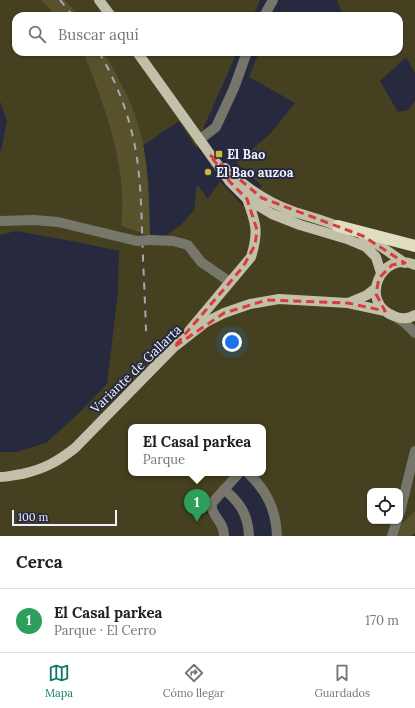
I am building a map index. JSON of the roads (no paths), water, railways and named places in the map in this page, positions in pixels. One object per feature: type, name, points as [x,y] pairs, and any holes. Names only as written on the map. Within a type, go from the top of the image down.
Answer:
[{"type":"highway","points":[[338,226],[415,246]]},
{"type":"main road","points":[[100,0],[108,12]]},
{"type":"main road","points":[[139,56],[230,182],[248,199],[272,214],[300,225],[353,241],[366,247],[376,257],[381,274]]},
{"type":"main road","points":[[210,154],[239,181],[262,198],[292,211],[338,226],[372,240],[410,264]]},
{"type":"main road","points":[[174,348],[251,257],[255,245],[257,230],[254,215],[248,199]]},
{"type":"main road","points":[[384,311],[378,301],[376,288],[381,274],[392,265],[410,264]]},
{"type":"main road","name":"Variante de Gallarta","points":[[348,303],[367,295],[376,288]]},
{"type":"main road","name":"Variante de Gallarta","points":[[0,477],[6,477],[46,467],[75,448],[174,348],[206,322],[224,313],[250,304],[279,299],[348,303],[384,311],[397,318]]},
{"type":"main road","points":[[397,318],[405,318],[415,315]]},
{"type":"street","points":[[266,12],[273,0]]},
{"type":"street","points":[[199,140],[216,127],[234,88],[246,56]]},
{"type":"street","points":[[0,221],[34,220],[58,222],[137,241],[173,241],[188,244],[201,262],[230,282]]},
{"type":"street","points":[[397,318],[406,323],[415,333]]},
{"type":"street","points":[[403,500],[415,451]]},
{"type":"street","points":[[224,536],[220,521],[212,511],[211,507],[212,503],[235,476]]},
{"type":"street","points":[[251,476],[258,482],[268,496],[274,511],[277,536]]},
{"type":"street","points":[[224,489],[244,510],[247,518],[249,536]]},
{"type":"street","points":[[392,536],[396,524]]},
{"type":"railway","points":[[60,0],[70,12]]},
{"type":"railway","points":[[101,56],[110,72],[122,101],[132,133],[137,157],[141,194],[146,331]]},
{"type":"place","name":"El Bao","points":[[219,154]]},
{"type":"place","name":"El Bao auzoa","points":[[208,172]]},
{"type":"place","name":"El Casal parkea","points":[[197,522]]}]
